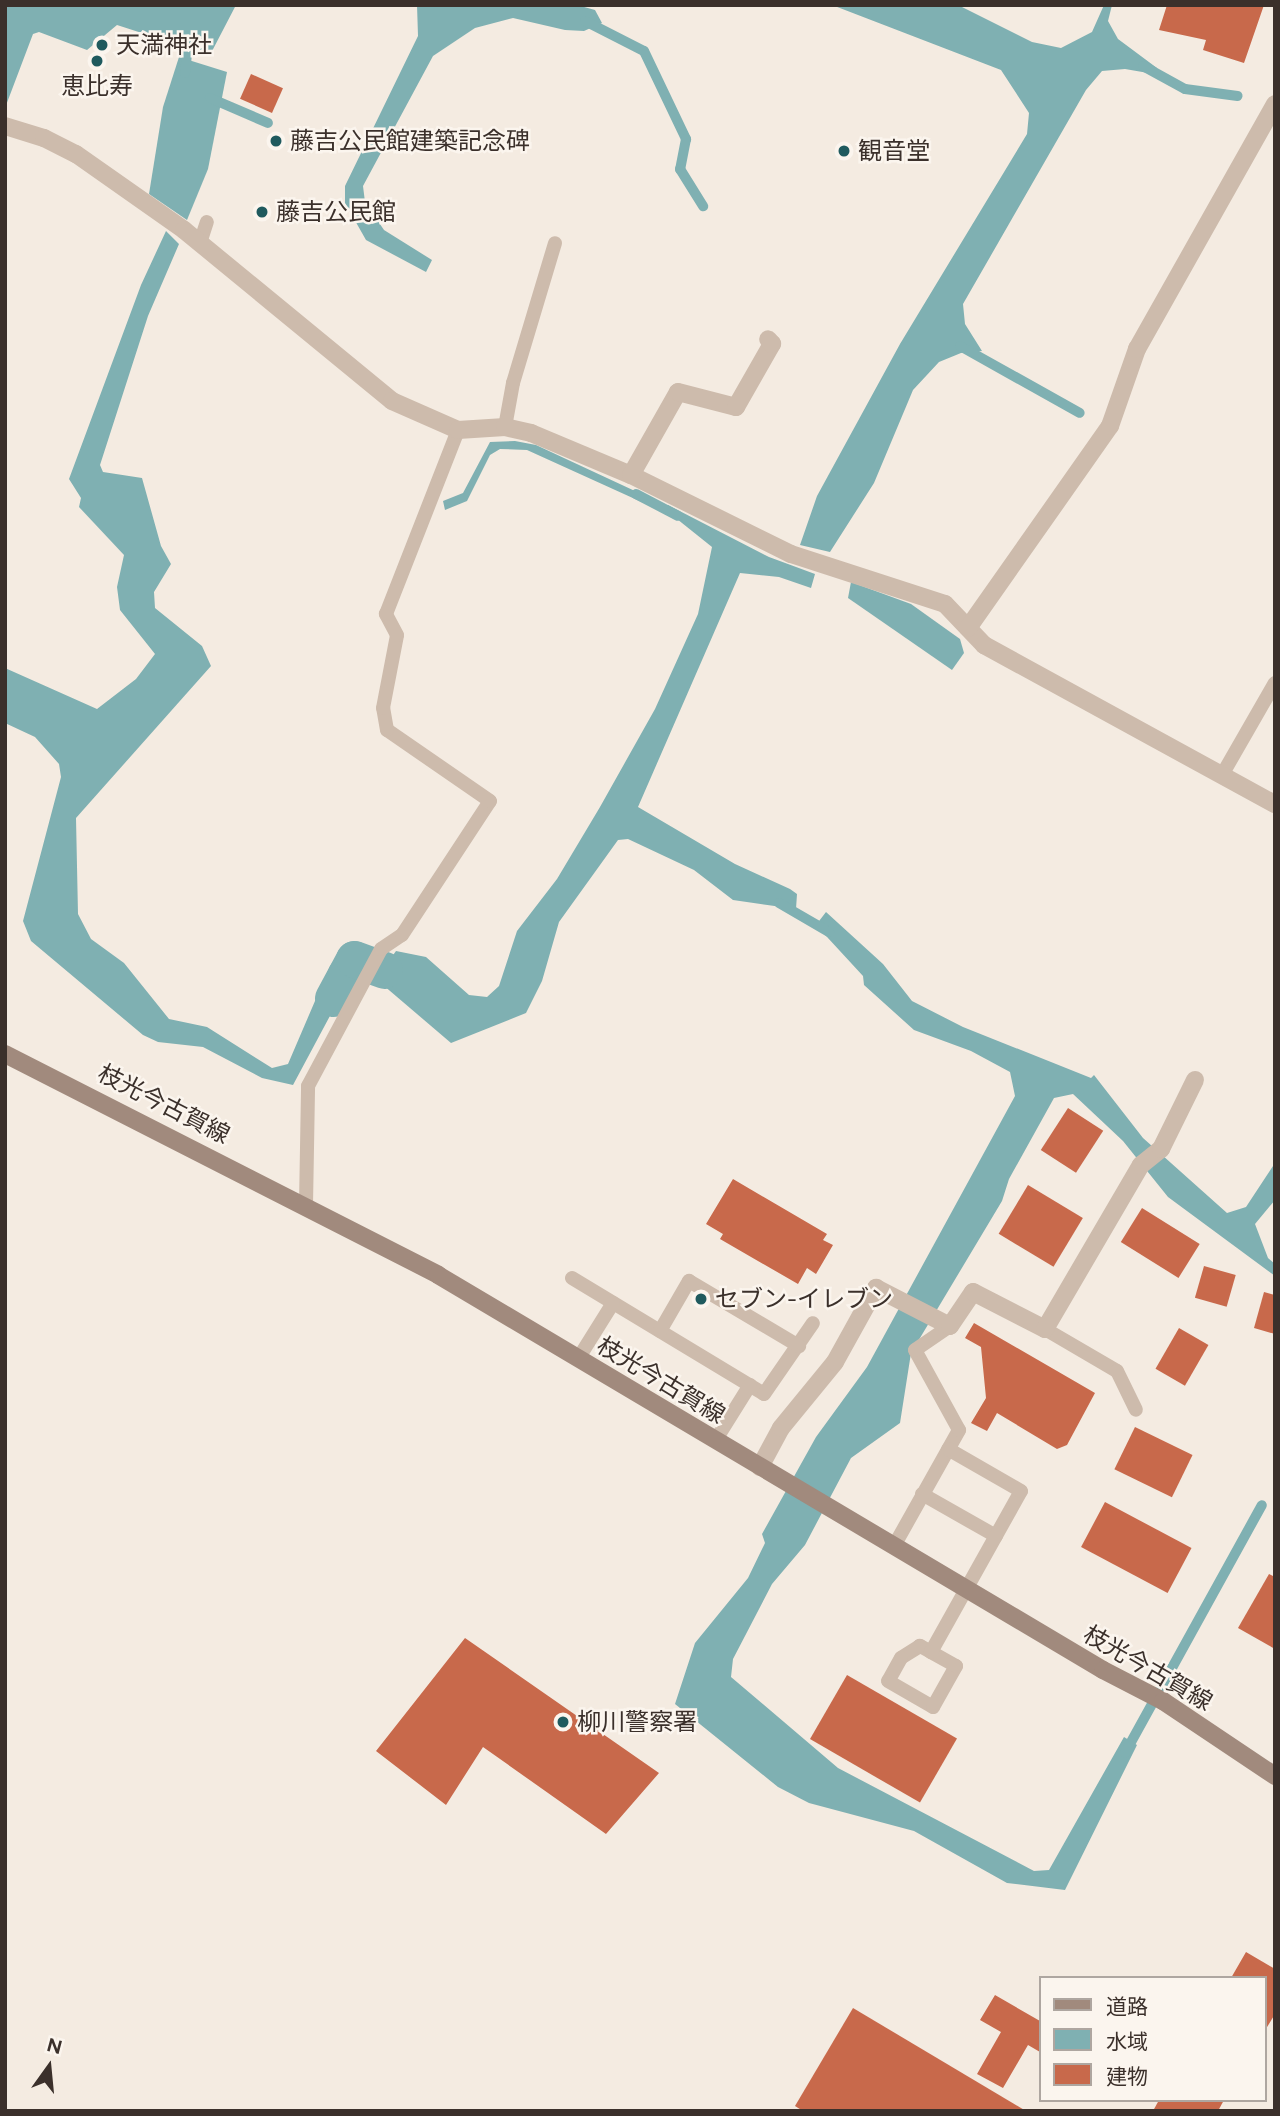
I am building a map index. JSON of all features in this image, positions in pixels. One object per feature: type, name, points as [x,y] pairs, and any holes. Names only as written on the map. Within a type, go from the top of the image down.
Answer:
[{"type":"main road","name":"枝光今古賀線","points":[[5,1054],[306,1205],[438,1275],[831,1510],[1163,1701],[1275,1776]]},
{"type":"street","points":[[968,628],[1110,426],[1137,349],[1275,104]]},
{"type":"street","points":[[5,126],[44,138],[76,154],[164,219],[184,230],[392,401],[458,430],[505,427],[531,433],[632,475],[791,554],[945,604],[984,645],[1275,804]]},
{"type":"street","points":[[632,475],[678,392],[736,407],[772,344],[768,339]]},
{"type":"street","points":[[760,1467],[781,1428],[835,1362],[876,1288],[943,1323],[973,1292],[1045,1329],[1141,1165],[1161,1149],[1195,1080]]},
{"type":"lane","points":[[200,243],[207,222]]},
{"type":"lane","points":[[505,427],[513,383],[555,243]]},
{"type":"lane","points":[[306,1205],[308,1086],[382,949],[402,935],[490,801],[387,730],[383,708],[397,635],[386,614],[458,430]]},
{"type":"lane","points":[[1222,775],[1275,683]]},
{"type":"lane","points":[[572,1278],[764,1394],[813,1323]]},
{"type":"lane","points":[[660,1331],[689,1281],[799,1346]]},
{"type":"lane","points":[[578,1359],[613,1303]]},
{"type":"lane","points":[[894,1546],[959,1430],[915,1350],[943,1323]]},
{"type":"lane","points":[[1045,1329],[1117,1371],[1136,1410]]},
{"type":"lane","points":[[715,1441],[750,1385]]},
{"type":"lane","points":[[931,1652],[1021,1491],[948,1449]]},
{"type":"lane","points":[[922,1494],[996,1536]]},
{"type":"lane","points":[[920,1646],[931,1652],[956,1666],[933,1707],[888,1681],[901,1658],[920,1646]]},
{"type":"water","points":[[5,5],[236,5],[210,55],[117,25],[87,50],[39,32],[33,34],[5,108]]},
{"type":"water","points":[[417,5],[577,5],[595,10],[602,23],[584,31],[565,30],[513,18],[475,28],[433,56],[363,186],[365,202],[384,230],[432,260],[426,272],[366,240],[345,203],[345,186],[418,36]]},
{"type":"water","points":[[832,5],[958,5],[1032,42],[1061,48],[1092,32],[1104,5],[1112,5],[1108,21],[1118,39],[1157,68],[1154,74],[1125,69],[1102,71],[1086,90],[963,304],[965,324],[982,351],[961,353],[939,362],[913,390],[874,483],[830,552],[800,545],[817,496],[900,344],[1027,134],[1029,113],[1001,70]]},
{"type":"water","points":[[179,57],[227,72],[208,169],[187,220],[149,194],[163,107]]},
{"type":"water","points":[[166,231],[179,244],[148,316],[100,465],[103,472],[142,478],[161,546],[171,564],[154,592],[155,608],[202,646],[211,666],[76,818],[78,914],[91,939],[124,963],[169,1019],[207,1027],[272,1068],[288,1064],[330,966],[344,946],[362,956],[293,1085],[262,1078],[203,1047],[158,1042],[143,1035],[31,941],[23,921],[61,777],[59,764],[35,737],[5,723],[5,668],[97,709],[136,679],[155,654],[120,610],[117,587],[124,555],[79,507],[81,498],[69,479],[141,285]]},
{"type":"water","points":[[515,441],[536,445],[650,498],[646,504],[527,450],[500,449],[490,455],[467,501],[445,510],[443,501],[463,493],[490,442]]},
{"type":"water","points":[[668,505],[769,557],[815,574],[811,588],[779,577],[740,573],[638,807],[735,864],[790,889],[797,894],[796,909],[733,900],[694,870],[628,839],[618,840],[559,922],[542,981],[526,1013],[451,1043],[376,979],[396,951],[426,957],[469,995],[487,997],[499,986],[517,931],[557,879],[600,807],[655,709],[698,614],[712,547],[667,511]]},
{"type":"water","points":[[851,582],[911,604],[960,639],[964,653],[952,670],[848,598]]},
{"type":"water","points":[[826,912],[883,964],[912,1001],[963,1027],[1091,1078],[1094,1075],[1143,1138],[1227,1213],[1246,1207],[1275,1163],[1275,1200],[1255,1224],[1268,1258],[1275,1264],[1275,1276],[1168,1197],[1123,1141],[1073,1094],[1054,1098],[1009,1179],[1002,1201],[911,1353],[900,1423],[851,1458],[805,1545],[772,1584],[733,1659],[731,1677],[838,1768],[1034,1871],[1049,1870],[1124,1737],[1137,1745],[1065,1890],[1007,1883],[914,1831],[809,1803],[778,1787],[675,1704],[695,1643],[748,1578],[765,1543],[762,1534],[816,1437],[867,1367],[1015,1096],[1010,1072],[971,1051],[914,1030],[864,985],[863,976],[816,925]]},
{"type":"building","points":[[1167,5],[1264,5],[1244,63],[1203,50],[1206,40],[1159,30]]},
{"type":"building","points":[[251,74],[283,88],[272,113],[240,99]]},
{"type":"building","points":[[1068,1108],[1103,1131],[1076,1173],[1041,1150]]},
{"type":"building","points":[[733,1179],[827,1234],[823,1240],[833,1245],[816,1274],[807,1268],[798,1284],[720,1239],[723,1234],[706,1224]]},
{"type":"building","points":[[1028,1185],[1083,1218],[1054,1267],[999,1234]]},
{"type":"building","points":[[1142,1208],[1200,1244],[1178,1278],[1121,1242]]},
{"type":"building","points":[[1204,1266],[1236,1275],[1227,1307],[1195,1298]]},
{"type":"building","points":[[1264,1292],[1275,1295],[1275,1334],[1254,1328]]},
{"type":"building","points":[[974,1323],[1095,1393],[1067,1445],[1057,1449],[997,1413],[987,1431],[971,1423],[986,1398],[981,1347],[965,1338]]},
{"type":"building","points":[[1179,1328],[1208,1345],[1185,1386],[1156,1369]]},
{"type":"building","points":[[1135,1427],[1193,1455],[1172,1497],[1114,1469]]},
{"type":"building","points":[[1105,1502],[1192,1548],[1168,1593],[1081,1547]]},
{"type":"building","points":[[1269,1574],[1275,1577],[1275,1649],[1238,1628]]},
{"type":"building","points":[[465,1638],[659,1773],[606,1834],[483,1747],[446,1805],[376,1751]]},
{"type":"building","points":[[847,1675],[957,1738],[920,1803],[810,1739]]},
{"type":"building","points":[[1246,1952],[1275,1969],[1275,2014],[1266,2029],[1266,1976],[1232,1976]]},
{"type":"building","points":[[995,1995],[1038,2020],[1038,2051],[1028,2045],[1003,2088],[977,2074],[1001,2032],[980,2020]]},
{"type":"building","points":[[853,2008],[1026,2111],[803,2111],[795,2106]]},
{"type":"building","points":[[1158,2102],[1223,2102],[1218,2111],[1153,2111]]},
{"type":"waterway","points":[[585,21],[644,51],[686,139],[680,169],[703,206]]},
{"type":"waterway","points":[[185,73],[189,36]]},
{"type":"waterway","points":[[1143,66],[1185,89],[1238,96]]},
{"type":"waterway","points":[[210,98],[268,123]]},
{"type":"waterway","points":[[960,346],[1080,413]]},
{"type":"waterway","points":[[636,494],[678,516]]},
{"type":"waterway","points":[[779,903],[829,932]]},
{"type":"waterway","points":[[333,998],[354,959],[384,970]]},
{"type":"waterway","points":[[1125,1753],[1262,1505]]},
{"type":"place","name":"天満神社","points":[[102,45]]},
{"type":"place","name":"恵比寿","points":[[97,61]]},
{"type":"place","name":"藤吉公民館建築記念碑","points":[[276,141]]},
{"type":"place","name":"観音堂","points":[[844,151]]},
{"type":"place","name":"藤吉公民館","points":[[262,212]]},
{"type":"place","name":"セブン-イレブン","points":[[701,1299]]},
{"type":"place","name":"柳川警察署","points":[[563,1722]]}]
